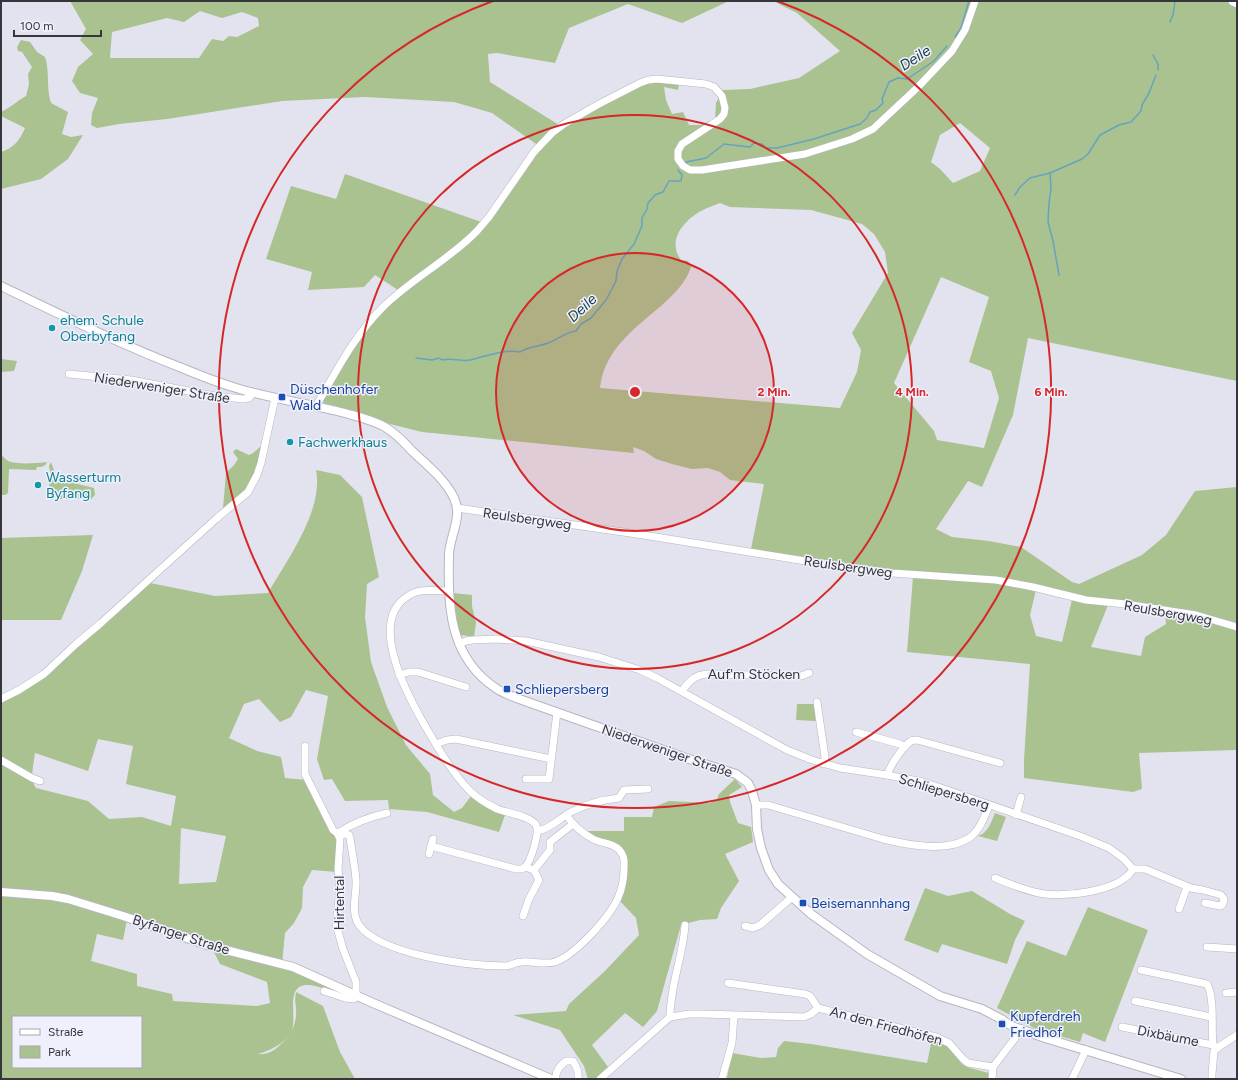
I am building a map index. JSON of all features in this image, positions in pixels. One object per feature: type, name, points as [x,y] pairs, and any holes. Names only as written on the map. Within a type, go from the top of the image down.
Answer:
[{"type":"main road","points":[[1233,1],[1237,3]]},
{"type":"street","points":[[316,406],[350,348],[374,317],[388,302],[478,231],[538,147],[552,133],[568,122],[626,90],[648,80],[657,79],[706,84],[712,86],[719,93],[724,102],[724,110],[718,121],[680,147],[677,155],[683,166],[690,170],[702,170],[805,154],[852,139],[866,133],[879,124],[918,87],[952,51],[965,30],[975,1]]},
{"type":"street","name":"Niederweniger Straße","points":[[1,286],[76,323],[165,362],[220,383],[253,393],[316,406],[373,421],[390,430],[438,476],[450,491],[458,508],[449,548],[451,617],[459,644],[468,660],[480,674],[498,689],[522,700],[686,758],[736,774],[750,786],[756,805],[757,829],[763,855],[778,884],[791,898],[811,914],[863,951],[909,979],[943,998],[982,1009],[1003,1020],[1008,1018],[1021,1028],[1045,1038],[1182,1079]]},
{"type":"street","name":"Niederweniger Straße","points":[[69,374],[131,380],[215,396],[242,399],[249,398],[253,393]]},
{"type":"street","points":[[1,699],[26,686],[44,674],[248,492],[257,475],[261,463],[275,398]]},
{"type":"street","name":"Reulsbergweg","points":[[458,508],[843,567],[892,573],[996,580],[1086,600],[1126,604],[1196,615],[1237,626]]},
{"type":"street","points":[[450,591],[412,593],[402,600],[396,606],[392,616],[391,646],[399,675],[415,709],[453,771],[464,785],[475,796],[498,809],[534,821],[538,831],[530,861],[525,868]]},
{"type":"street","name":"Schliepersberg","points":[[459,644],[469,640],[497,639],[526,641],[581,652],[640,670],[682,691],[787,750],[824,764],[923,782],[1080,836],[1109,848],[1124,859],[1133,869]]},
{"type":"street","points":[[399,675],[415,672],[457,679],[466,687]]},
{"type":"street","name":"Auf'm Stöcken","points":[[682,691],[692,678],[703,674],[801,676],[810,673]]},
{"type":"street","points":[[817,702],[825,757],[824,764]]},
{"type":"street","points":[[526,779],[549,779],[557,712]]},
{"type":"street","points":[[856,732],[900,744],[905,747]]},
{"type":"street","points":[[436,744],[447,740],[456,739],[551,759]]},
{"type":"street","points":[[887,775],[889,769],[905,747],[911,741],[917,740],[1000,763]]},
{"type":"street","points":[[305,746],[304,768],[306,778],[333,830],[338,834],[349,835],[350,838],[356,880],[354,912],[356,918],[360,925],[373,937],[383,943],[422,956],[467,964],[506,967],[521,962],[554,962],[573,951],[594,931],[611,910],[618,898],[623,879],[623,854],[615,847],[592,839],[573,824],[566,815]]},
{"type":"street","points":[[1,760],[40,781]]},
{"type":"street","points":[[538,831],[543,830],[566,815],[593,802],[619,798],[624,790],[648,789]]},
{"type":"street","points":[[1016,814],[1021,797]]},
{"type":"street","points":[[756,805],[768,805],[875,837],[901,843],[939,846],[956,844],[972,835],[983,821],[989,805]]},
{"type":"street","points":[[338,834],[367,818],[387,813]]},
{"type":"street","points":[[534,870],[550,850],[550,842],[573,824]]},
{"type":"street","name":"Hirtental","points":[[338,834],[340,839],[338,869],[340,890],[336,924],[343,949],[356,982],[356,995]]},
{"type":"street","points":[[429,854],[432,843],[516,869],[525,868],[534,870]]},
{"type":"street","points":[[995,878],[1039,893],[1061,895],[1109,887],[1127,878],[1133,869],[1145,869],[1187,887],[1222,895],[1224,899],[1223,904],[1220,906],[1205,903]]},
{"type":"street","points":[[523,916],[529,899],[539,880],[534,870]]},
{"type":"street","points":[[1179,909],[1187,887]]},
{"type":"street","name":"Byfanger Straße","points":[[1,892],[52,896],[68,899],[210,946],[293,967],[551,1079]]},
{"type":"street","points":[[745,926],[753,928],[760,925],[791,898]]},
{"type":"street","points":[[670,1018],[670,1005],[684,938],[685,925]]},
{"type":"street","points":[[1207,947],[1237,949]]},
{"type":"street","name":"Dixbäume","points":[[1141,970],[1207,984],[1211,996],[1211,1017],[1215,1046],[1212,1079]]},
{"type":"street","name":"An den Friedhöfen","points":[[728,983],[805,994],[810,996],[818,1008],[936,1037],[949,1043],[968,1063],[993,1066]]},
{"type":"street","name":"Byfanger Straße","points":[[324,991],[345,998],[354,999],[356,995]]},
{"type":"street","points":[[1226,994],[1237,992]]},
{"type":"street","name":"Dixbäume","points":[[1135,1001],[1211,1017]]},
{"type":"street","name":"An den Friedhöfen","points":[[600,1079],[670,1018],[690,1014],[804,1017],[811,1014],[818,1008]]},
{"type":"street","points":[[722,1079],[732,1043],[734,1016]]},
{"type":"street","name":"Dixbäume","points":[[1122,1027],[1215,1046],[1237,1035]]},
{"type":"street","points":[[992,1079],[993,1066],[1021,1028]]},
{"type":"street","points":[[1072,1079],[1086,1050]]},
{"type":"street","points":[[556,1079],[558,1069],[566,1061],[573,1061],[577,1066],[579,1074],[578,1079]]},
{"type":"green space","points":[[70,1],[729,1],[682,23],[628,4],[569,28],[555,63],[497,53],[488,54],[490,82],[564,128],[649,82],[679,84],[678,90],[664,87],[666,100],[672,114],[683,112],[689,125],[700,125],[715,119],[716,103],[723,90],[750,89],[799,78],[840,51],[797,13],[773,1],[1237,1],[1237,381],[1028,338],[1013,415],[982,487],[968,481],[936,529],[952,537],[989,541],[1021,547],[1072,582],[1079,584],[1142,555],[1166,535],[1195,491],[1237,487],[1237,623],[1191,611],[1090,600],[1014,581],[904,572],[751,549],[764,484],[730,480],[720,472],[708,468],[692,469],[672,464],[656,459],[644,451],[633,447],[634,453],[422,432],[382,422],[326,405],[322,400],[360,334],[401,292],[375,275],[364,287],[308,290],[312,272],[266,259],[291,186],[336,199],[345,174],[484,223],[539,146],[492,113],[454,102],[365,97],[282,101],[167,119],[97,128],[91,125],[92,113],[98,98],[80,93],[72,81],[78,67],[93,54],[80,40],[86,29]],"holes":[[[200,11],[222,18],[242,12],[258,18],[259,26],[237,37],[229,36],[223,41],[212,39],[199,58],[110,58],[112,32],[167,18],[184,22]],[[960,123],[990,148],[980,171],[953,183],[931,162],[940,135]],[[720,203],[730,207],[811,210],[862,224],[874,234],[885,252],[888,273],[852,333],[861,350],[857,372],[840,408],[600,388],[607,362],[614,351],[631,332],[674,293],[689,273],[691,267],[688,261],[681,260],[677,252],[677,238],[684,225],[696,214]],[[941,277],[989,297],[969,362],[991,371],[999,398],[984,448],[937,440],[934,431],[894,383]]]},
{"type":"green space","points":[[21,40],[30,42],[37,52],[45,57],[51,103],[68,112],[62,134],[71,137],[83,135],[68,159],[41,179],[1,189],[1,152],[10,148],[16,143],[25,128],[1,116],[1,112],[26,96],[29,84],[28,74],[32,67],[22,52],[18,51],[17,47]]},
{"type":"green space","points":[[1,359],[17,361],[14,371],[1,372]]},
{"type":"green space","points":[[260,447],[264,447],[250,488],[226,510],[223,508],[226,473],[238,459],[233,452],[236,449],[249,455]]},
{"type":"green space","points":[[1,455],[8,461],[17,463],[47,462],[44,466],[37,467],[36,470],[9,469],[8,493],[1,495]]},
{"type":"green space","points":[[51,462],[57,479],[94,488],[95,495],[91,499],[61,499],[49,493],[49,466]]},
{"type":"green space","points":[[316,470],[340,475],[362,497],[379,577],[367,584],[365,617],[371,662],[387,707],[406,745],[430,774],[433,795],[454,812],[462,808],[471,796],[505,815],[499,832],[427,812],[389,809],[388,800],[345,801],[332,779],[324,780],[317,759],[328,696],[306,690],[291,717],[280,722],[259,699],[244,704],[229,738],[257,751],[281,757],[285,778],[307,780],[337,834],[337,872],[312,870],[303,887],[302,908],[294,923],[285,933],[282,964],[349,995],[311,985],[300,986],[296,990],[293,1003],[293,1024],[289,1035],[291,1033],[295,1024],[296,1019],[296,992],[323,1006],[340,1052],[355,1079],[1,1079],[1,697],[31,682],[145,582],[215,596],[268,593],[294,550],[309,518],[315,501],[317,485]],"holes":[[[98,739],[133,746],[126,784],[176,796],[171,826],[142,817],[109,819],[88,801],[36,788],[34,785],[32,771],[35,753],[88,771]],[[181,828],[226,836],[216,882],[179,884]],[[127,920],[212,948],[220,964],[267,982],[270,1003],[257,1006],[173,1001],[172,994],[137,986],[137,974],[91,961],[97,934],[123,940]],[[282,1043],[273,1051],[264,1054],[258,1054],[268,1051]]]},
{"type":"green space","points":[[93,535],[82,571],[61,620],[1,620],[1,538]]},
{"type":"green space","points":[[913,577],[993,582],[1036,590],[1030,615],[1036,636],[1062,642],[1072,600],[1108,605],[1091,647],[1141,656],[1145,637],[1166,624],[1165,612],[1195,618],[1237,631],[1237,750],[1139,753],[1142,789],[1133,792],[1024,778],[1030,664],[907,652]]},
{"type":"green space","points":[[453,593],[472,595],[472,606],[476,623],[474,637],[461,635],[457,630]]},
{"type":"green space","points":[[797,704],[814,704],[816,721],[796,720]]},
{"type":"green space","points":[[735,779],[742,787],[729,795],[730,802],[738,823],[751,827],[753,842],[725,854],[739,881],[721,908],[717,919],[700,920],[681,925],[657,1011],[643,1027],[625,1013],[592,1045],[608,1067],[595,1079],[588,1079],[584,1066],[560,1030],[513,1015],[566,1011],[569,1004],[605,971],[639,935],[636,918],[619,900],[624,854],[584,831],[624,831],[624,817],[652,817],[654,807],[669,801],[710,803],[717,799],[719,794]]},
{"type":"green space","points":[[995,813],[1006,817],[997,841],[978,836],[987,830]]},
{"type":"green space","points":[[925,888],[948,896],[972,891],[1010,914],[1025,921],[1015,940],[1007,964],[942,944],[938,953],[904,940]]},
{"type":"green space","points":[[1088,907],[1148,930],[1105,1042],[1083,1033],[1080,1042],[1036,1029],[997,1008],[1027,941],[1066,956]]},
{"type":"green space","points":[[932,1039],[948,1047],[962,1064],[970,1068],[989,1073],[988,1079],[727,1078],[732,1053],[761,1058],[776,1057],[778,1048],[784,1041],[927,1063]]},
{"type":"waterway","name":"Deile","points":[[955,37],[961,28],[969,1]]},
{"type":"waterway","points":[[1170,22],[1173,15],[1175,1]]},
{"type":"waterway","name":"Deile","points":[[686,162],[706,158],[724,144],[750,147],[754,143],[762,144],[766,148],[777,148],[814,139],[860,124],[867,118],[870,112],[876,110],[883,103],[882,99],[889,82],[898,78],[907,79],[934,61],[947,46]]},
{"type":"waterway","points":[[1153,55],[1158,64],[1158,70]]},
{"type":"waterway","points":[[1015,195],[1020,187],[1030,178],[1050,173],[1082,159],[1088,154],[1100,135],[1119,125],[1131,122],[1141,111],[1142,105],[1149,93],[1156,75]]},
{"type":"waterway","name":"Deile","points":[[416,358],[432,360],[439,358],[442,360],[470,360],[507,351],[520,352],[552,342],[568,333],[576,331],[581,324],[591,318],[606,300],[616,281],[617,271],[622,259],[634,244],[642,226],[642,218],[647,209],[648,203],[655,195],[663,192],[669,181],[681,181],[682,175],[678,170]]},
{"type":"waterway","points":[[1050,173],[1051,188],[1048,222],[1059,275]]},
{"type":"place","name":"ehem. Schule Oberbyfang","points":[[52,328]]},
{"type":"place","name":"Düschenhofer Wald","points":[[282,397]]},
{"type":"place","name":"Fachwerkhaus","points":[[290,442]]},
{"type":"place","name":"Wasserturm Byfang","points":[[38,485]]},
{"type":"place","name":"Schliepersberg","points":[[507,689]]},
{"type":"place","name":"Beisemannhang","points":[[803,903]]},
{"type":"place","name":"Kupferdreh Friedhof","points":[[1002,1024]]}]
